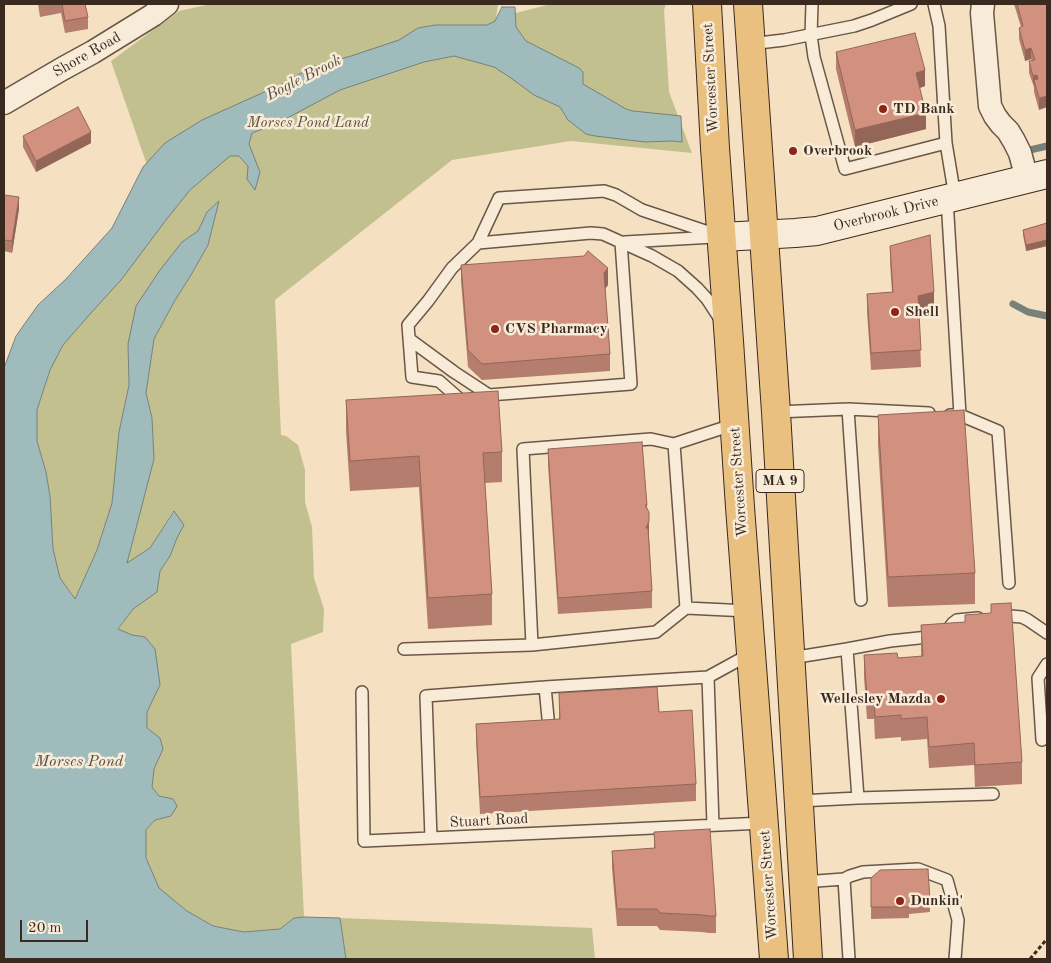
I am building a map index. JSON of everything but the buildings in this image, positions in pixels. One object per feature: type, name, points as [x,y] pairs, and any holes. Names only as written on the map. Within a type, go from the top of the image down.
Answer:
[{"type":"highway","name":"Worcester Street","points":[[707,4],[715,148],[774,959]]},
{"type":"highway","name":"MA 9","points":[[748,4],[776,412],[808,959]]},
{"type":"street","name":"Shore Road","points":[[4,103],[93,52],[153,15],[167,4]]},
{"type":"street","points":[[983,4],[982,13],[990,106],[1037,176]]},
{"type":"street","name":"Overbrook Drive","points":[[722,237],[822,230],[1037,176]]},
{"type":"lane","points":[[812,4],[811,35],[814,57],[845,169],[946,143]]},
{"type":"lane","points":[[750,44],[784,40],[864,23],[911,4]]},
{"type":"lane","points":[[934,4],[939,26],[951,198],[960,415]]},
{"type":"lane","points":[[621,242],[631,384],[489,395],[466,404],[440,381],[412,377],[408,325],[452,268],[478,242],[500,198],[598,191],[610,192],[642,210],[722,237]]},
{"type":"lane","points":[[478,242],[591,233],[603,234],[660,260],[678,271],[707,299],[716,311],[730,342]]},
{"type":"lane","points":[[621,242],[722,237]]},
{"type":"lane","points":[[409,338],[454,372],[489,395]]},
{"type":"lane","points":[[848,409],[861,600]]},
{"type":"lane","points":[[776,412],[848,409],[960,415],[998,431],[1009,583]]},
{"type":"lane","points":[[532,645],[523,449],[651,439],[674,444],[735,424]]},
{"type":"lane","points":[[674,444],[686,608]]},
{"type":"lane","points":[[404,649],[532,645],[656,632],[686,608],[748,611]]},
{"type":"lane","points":[[791,658],[890,641],[938,636],[946,632],[957,620],[961,619],[1016,616],[1028,620],[1047,633]]},
{"type":"lane","points":[[847,649],[858,798]]},
{"type":"lane","points":[[431,838],[426,696],[708,677],[751,653]]},
{"type":"lane","points":[[1042,740],[1038,678],[1047,664]]},
{"type":"lane","points":[[708,677],[713,826]]},
{"type":"lane","points":[[545,687],[548,718]]},
{"type":"lane","name":"Stuart Road","points":[[362,692],[364,841],[764,823]]},
{"type":"lane","points":[[799,801],[993,794]]},
{"type":"lane","points":[[803,882],[844,879],[863,872],[918,869],[947,880],[958,920],[955,959]]},
{"type":"lane","points":[[844,879],[849,959]]},
{"type":"path","points":[[1030,959],[1047,939]]},
{"type":"green space","name":"Morses Pond Land","points":[[211,4],[498,4],[496,18],[551,4],[666,4],[664,10],[669,92],[692,153],[571,141],[452,160],[275,300],[281,435],[286,436],[298,445],[305,470],[305,502],[312,527],[314,578],[324,609],[323,632],[291,644],[304,917],[294,918],[280,929],[244,932],[213,926],[187,911],[158,888],[146,858],[146,831],[155,820],[171,816],[173,799],[159,796],[152,787],[154,769],[163,749],[160,738],[147,728],[147,712],[160,685],[145,637],[118,630],[133,609],[156,592],[160,571],[170,556],[184,525],[173,511],[150,548],[126,564],[154,459],[152,418],[146,393],[154,339],[208,245],[218,202],[207,212],[198,231],[182,242],[128,344],[129,385],[119,432],[112,503],[97,550],[75,599],[60,578],[53,549],[50,496],[46,472],[37,441],[37,410],[50,370],[63,345],[166,220],[111,61],[179,11]]},
{"type":"green space","points":[[340,918],[592,928],[595,959],[346,959]]},
{"type":"water","name":"Morses Pond","points":[[502,7],[515,7],[516,27],[526,41],[579,68],[583,72],[583,84],[626,109],[681,116],[682,142],[645,142],[586,134],[568,120],[560,107],[534,95],[494,67],[454,56],[424,62],[340,90],[276,124],[252,133],[249,144],[260,172],[255,190],[247,179],[248,166],[239,156],[230,156],[190,190],[121,280],[63,345],[50,370],[37,410],[37,441],[46,472],[50,496],[53,549],[60,578],[75,599],[97,550],[112,503],[119,432],[129,385],[128,344],[136,306],[160,270],[182,242],[198,231],[207,212],[219,201],[208,245],[154,339],[146,393],[152,418],[154,459],[127,563],[150,548],[174,511],[184,525],[170,556],[160,571],[157,592],[133,609],[118,629],[132,635],[145,637],[155,649],[160,685],[147,712],[147,728],[160,738],[163,749],[154,769],[152,787],[159,796],[173,799],[177,806],[171,816],[155,820],[146,830],[146,858],[159,888],[187,911],[213,926],[244,932],[280,929],[294,918],[340,918],[346,959],[4,959],[4,368],[16,336],[38,305],[66,279],[112,228],[143,167],[165,143],[202,120],[280,85],[312,67],[399,40],[418,28],[435,25],[487,25],[495,21]]},
{"type":"waterway","points":[[1030,150],[1047,146]]},
{"type":"waterway","name":"Bogle Brook","points":[[1013,304],[1028,312],[1047,316]]},
{"type":"place","name":"TD Bank","points":[[883,109]]},
{"type":"place","name":"Overbrook","points":[[793,151]]},
{"type":"place","name":"Shell","points":[[895,312]]},
{"type":"place","name":"CVS Pharmacy","points":[[495,329]]},
{"type":"place","name":"Wellesley Mazda","points":[[941,699]]},
{"type":"place","name":"Dunkin'","points":[[900,901]]}]
